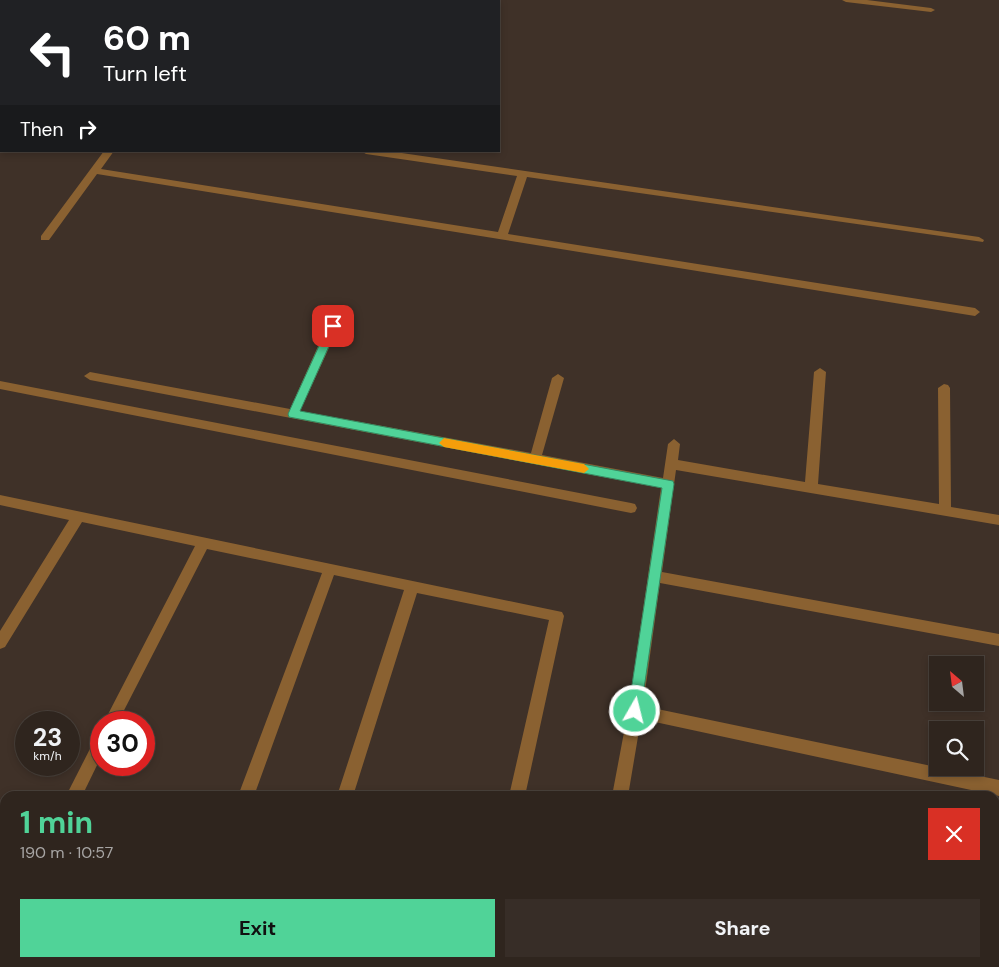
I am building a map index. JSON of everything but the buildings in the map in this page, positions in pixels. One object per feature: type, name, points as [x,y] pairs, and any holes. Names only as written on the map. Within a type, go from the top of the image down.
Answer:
[{"type":"street","points":[[846,0],[931,10]]},
{"type":"street","points":[[45,238],[108,152]]},
{"type":"street","points":[[380,152],[420,155],[523,174],[979,240]]},
{"type":"street","points":[[94,171],[975,312]]},
{"type":"street","points":[[502,236],[523,174]]},
{"type":"street","points":[[293,414],[333,326]]},
{"type":"street","points":[[812,488],[820,372]]},
{"type":"street","points":[[90,376],[669,484]]},
{"type":"street","points":[[535,460],[558,378]]},
{"type":"street","points":[[0,385],[631,508]]},
{"type":"street","points":[[944,388],[945,510]]},
{"type":"street","points":[[621,791],[635,711],[674,444]]},
{"type":"street","points":[[672,464],[999,520]]},
{"type":"street","points":[[0,500],[557,616],[518,791]]},
{"type":"street","points":[[0,644],[78,516]]},
{"type":"street","points":[[117,711],[203,542]]},
{"type":"street","points":[[248,791],[330,569]]},
{"type":"street","points":[[655,576],[999,640]]},
{"type":"street","points":[[347,791],[412,586]]},
{"type":"street","points":[[635,711],[999,788]]},
{"type":"street","points":[[76,791],[90,764]]},
{"type":"slow traffic","points":[[444,443],[584,469]]},
{"type":"route","points":[[333,326],[293,414],[669,484],[635,711]]}]
